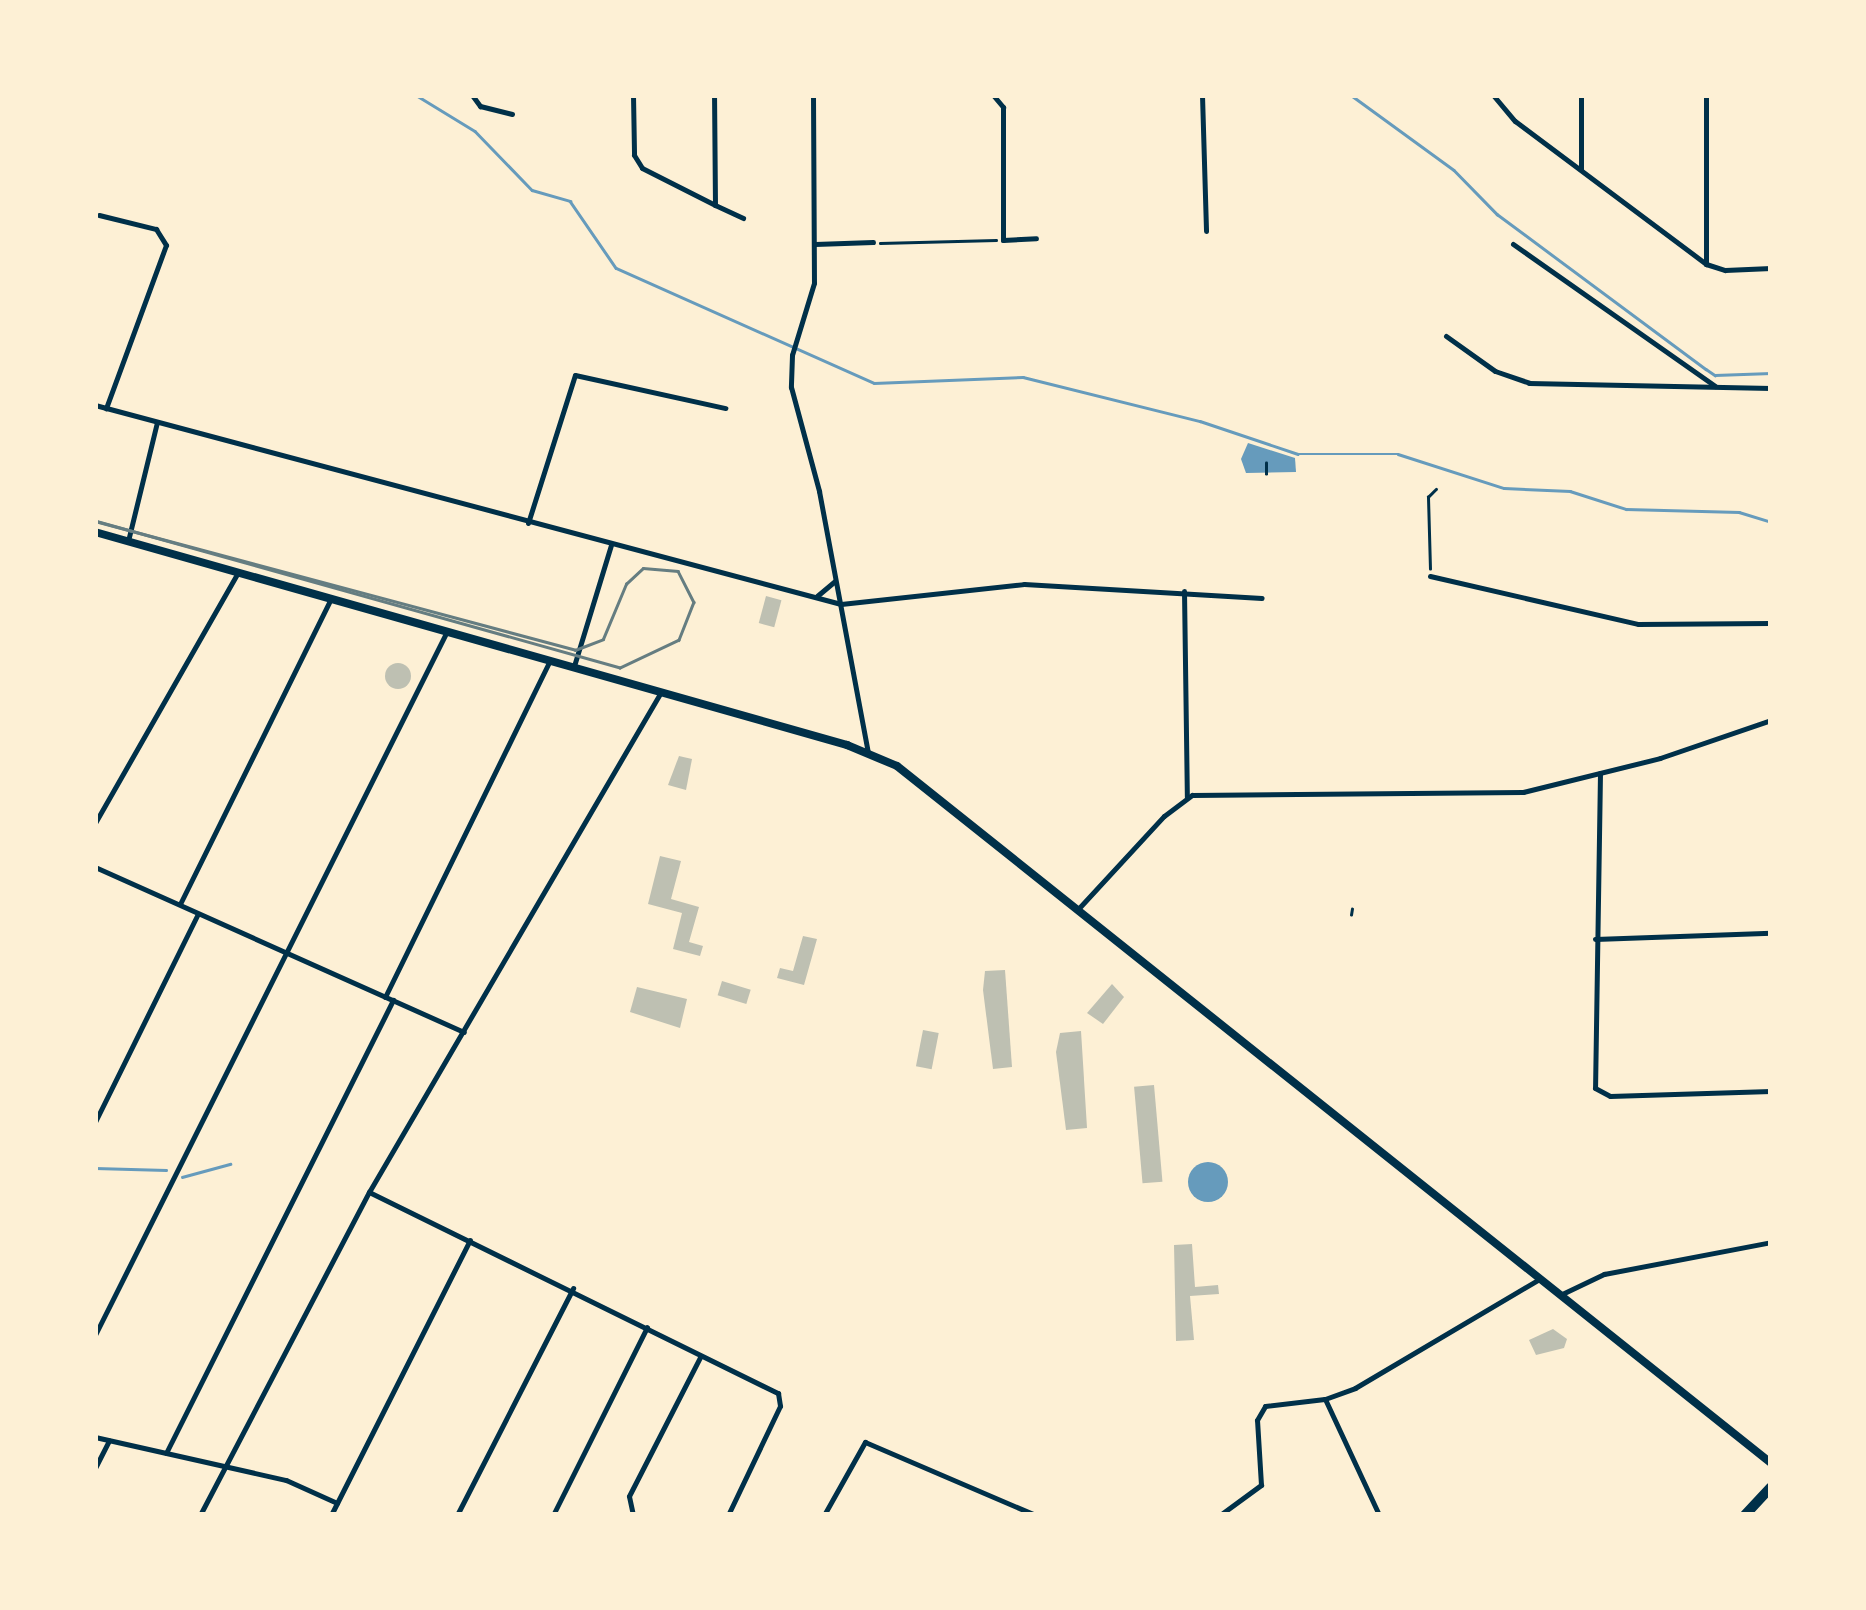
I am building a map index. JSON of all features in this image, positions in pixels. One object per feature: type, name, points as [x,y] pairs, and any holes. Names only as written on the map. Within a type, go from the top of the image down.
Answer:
[{"type":"highway","points":[[1745,1515],[1771,1487]]},
{"type":"main road","points":[[95,532],[868,752],[921,782],[1771,1462]]},
{"type":"street","points":[[472,95],[480,106],[512,114]]},
{"type":"street","points":[[633,95],[634,155],[642,168],[742,218]]},
{"type":"street","points":[[714,95],[714,205]]},
{"type":"street","points":[[812,95],[812,293],[792,355],[793,400],[836,578],[868,752]]},
{"type":"street","points":[[993,95],[1002,107],[1003,240],[1036,238]]},
{"type":"street","points":[[1202,95],[1206,231]]},
{"type":"street","points":[[1493,95],[1510,109]]},
{"type":"street","points":[[1510,95],[1515,121],[1706,264],[1725,270],[1771,268]]},
{"type":"street","points":[[1581,95],[1581,169]]},
{"type":"street","points":[[1706,95],[1706,264]]},
{"type":"street","points":[[99,215],[156,228],[166,245],[106,408]]},
{"type":"street","points":[[815,244],[873,242]]},
{"type":"street","points":[[1513,244],[1718,388]]},
{"type":"street","points":[[1446,336],[1495,371],[1529,383],[1771,388]]},
{"type":"street","points":[[528,523],[579,374],[725,408]]},
{"type":"street","points":[[95,404],[841,604],[1024,584],[1262,598]]},
{"type":"street","points":[[128,541],[157,422]]},
{"type":"street","points":[[574,667],[611,545]]},
{"type":"street","points":[[95,823],[238,572]]},
{"type":"street","points":[[1430,576],[1638,624],[1770,626],[1771,592]]},
{"type":"street","points":[[817,596],[836,578]]},
{"type":"street","points":[[1079,908],[1187,797],[1184,591]]},
{"type":"street","points":[[180,904],[331,598]]},
{"type":"street","points":[[95,1335],[447,631]]},
{"type":"street","points":[[166,1453],[550,660]]},
{"type":"street","points":[[200,1515],[369,1192],[662,692]]},
{"type":"street","points":[[1187,797],[1486,795],[1600,773],[1771,720]]},
{"type":"street","points":[[1600,773],[1592,1076],[1598,1091],[1771,1091]]},
{"type":"street","points":[[95,867],[464,1032]]},
{"type":"street","points":[[95,1122],[199,912]]},
{"type":"street","points":[[1595,939],[1771,933]]},
{"type":"street","points":[[369,1192],[573,1288],[781,1400],[728,1515]]},
{"type":"street","points":[[331,1515],[470,1240]]},
{"type":"street","points":[[1562,1294],[1604,1274],[1771,1242]]},
{"type":"street","points":[[1220,1515],[1261,1485],[1262,1409],[1325,1399],[1542,1278]]},
{"type":"street","points":[[457,1515],[573,1288]]},
{"type":"street","points":[[553,1515],[647,1327]]},
{"type":"street","points":[[632,1515],[629,1496],[700,1357]]},
{"type":"street","points":[[1325,1399],[1379,1515]]},
{"type":"street","points":[[95,1437],[286,1480],[337,1503]]},
{"type":"street","points":[[95,1468],[110,1440]]},
{"type":"street","points":[[824,1515],[865,1442],[1035,1515]]},
{"type":"path","points":[[873,242],[1003,240]]},
{"type":"path","points":[[1266,463],[1266,474]]},
{"type":"path","points":[[1430,576],[1428,497],[1436,489]]},
{"type":"path","points":[[1351,915],[1352,909]]},
{"type":"water","points":[[1248,443],[1295,458],[1296,472],[1246,473],[1241,459]]},
{"type":"water","points":[[1208,1162],[1222,1168],[1228,1182],[1222,1196],[1208,1202],[1194,1196],[1188,1182],[1194,1168]]},
{"type":"building","points":[[766,596],[781,600],[774,627],[759,623]]},
{"type":"building","points":[[398,663],[407,667],[411,676],[407,685],[398,689],[389,685],[385,676],[389,667]]},
{"type":"building","points":[[679,756],[692,759],[686,790],[668,785]]},
{"type":"building","points":[[660,856],[681,861],[671,899],[699,907],[689,942],[703,946],[700,956],[673,949],[682,913],[648,904]]},
{"type":"building","points":[[803,936],[817,939],[804,985],[777,978],[780,968],[793,971]]},
{"type":"building","points":[[1005,970],[1012,1067],[993,1069],[983,990],[985,971]]},
{"type":"building","points":[[722,981],[751,990],[746,1004],[718,995]]},
{"type":"building","points":[[1112,984],[1124,997],[1103,1024],[1087,1013]]},
{"type":"building","points":[[637,987],[687,999],[680,1028],[630,1012]]},
{"type":"building","points":[[923,1030],[939,1033],[932,1069],[916,1066]]},
{"type":"building","points":[[1081,1031],[1087,1128],[1066,1130],[1056,1052],[1060,1033]]},
{"type":"building","points":[[1154,1085],[1162,1182],[1143,1183],[1134,1087]]},
{"type":"building","points":[[1192,1244],[1195,1287],[1218,1285],[1219,1294],[1190,1296],[1194,1340],[1176,1341],[1174,1245]]},
{"type":"building","points":[[1553,1329],[1567,1339],[1564,1348],[1536,1355],[1529,1340]]},
{"type":"waterway","points":[[416,95],[475,131],[532,190],[570,201],[616,268],[874,383],[1023,377],[1200,421],[1298,454],[1398,454],[1504,488],[1570,491],[1626,509],[1739,512],[1771,522]]},
{"type":"waterway","points":[[1351,95],[1454,170],[1497,214],[1715,375],[1771,373]]},
{"type":"waterway","points":[[182,1177],[230,1164]]},
{"type":"waterway","points":[[95,1168],[166,1170]]},
{"type":"tram line","points":[[95,521],[575,650],[603,639],[626,584],[643,568],[678,571],[694,602],[679,640],[620,668],[95,521]]}]
